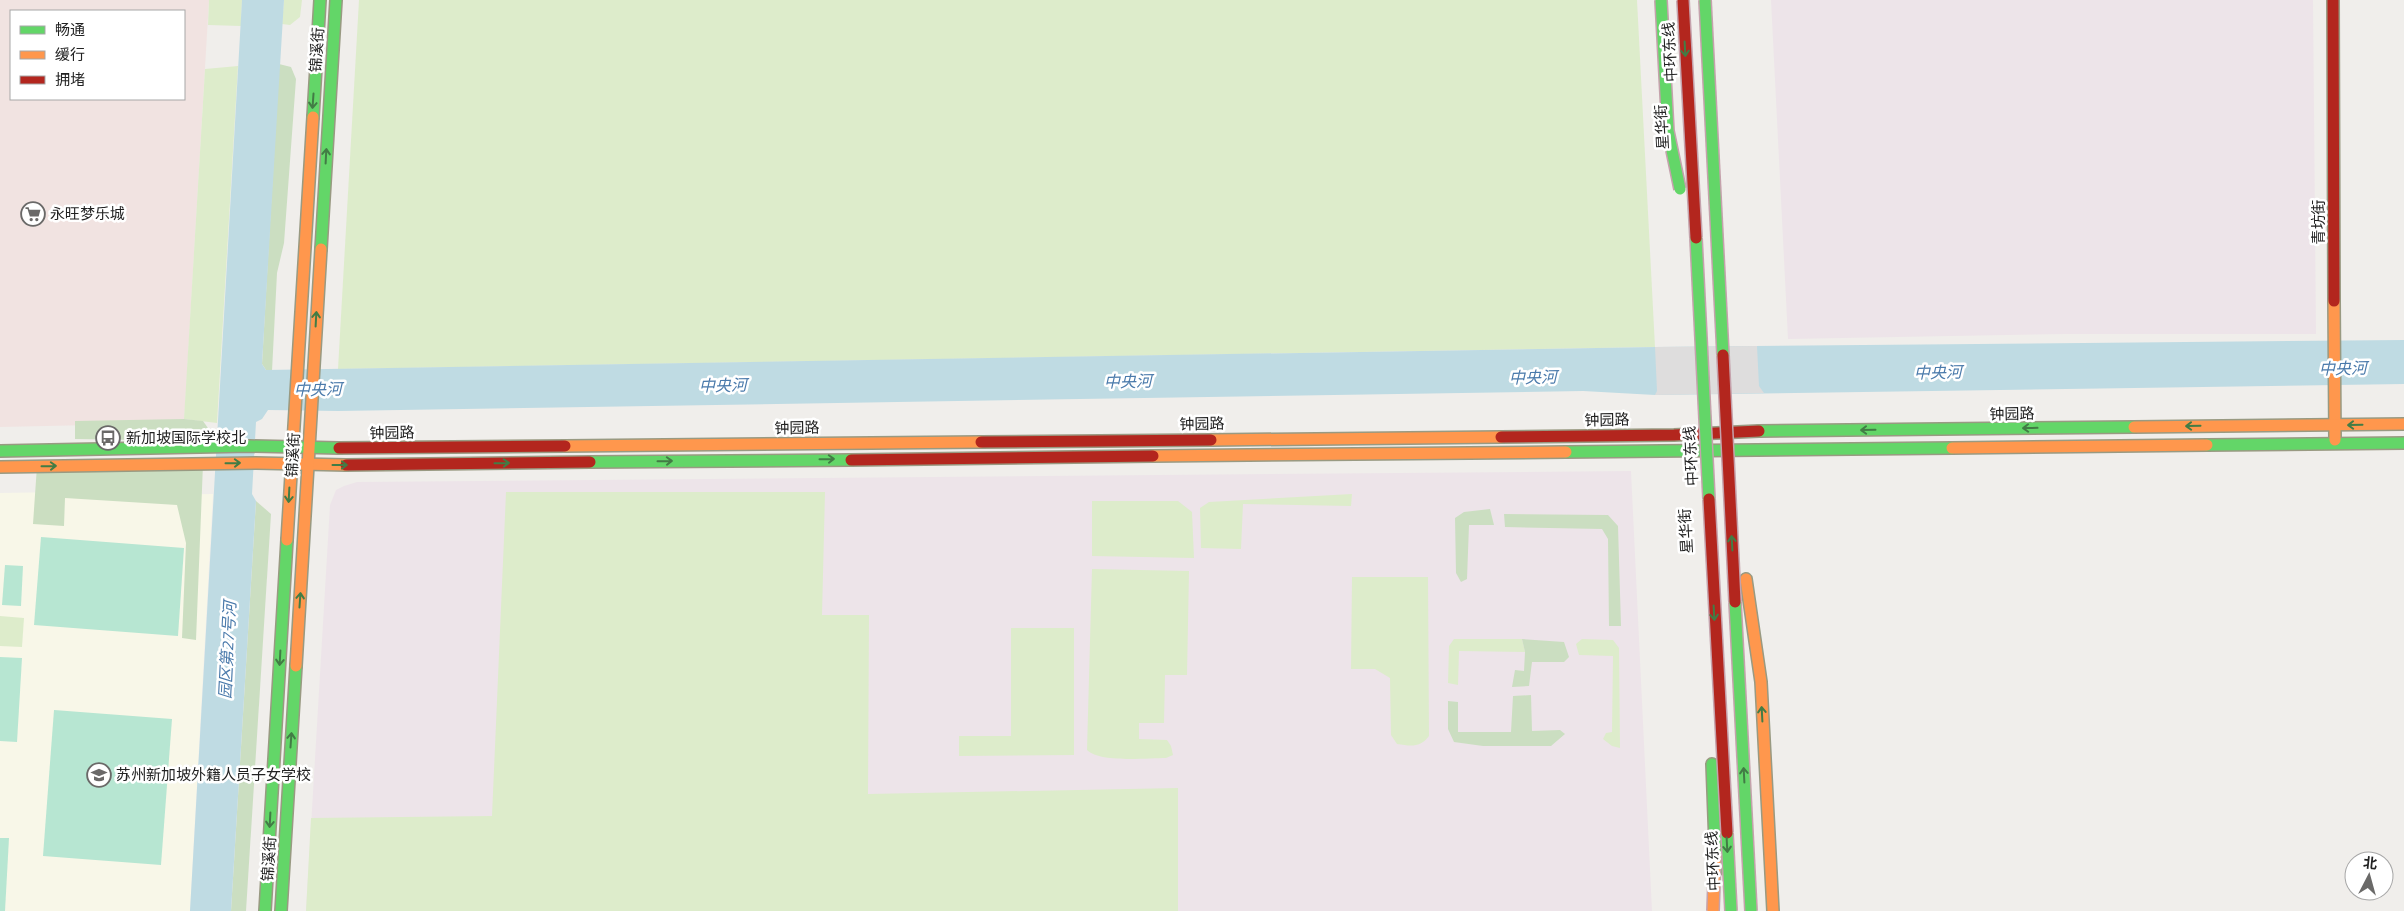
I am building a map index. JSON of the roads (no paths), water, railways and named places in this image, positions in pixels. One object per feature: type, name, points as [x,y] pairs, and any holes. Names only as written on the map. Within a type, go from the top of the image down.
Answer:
[{"type":"main road","name":"锦溪街","points":[[265,911],[320,0]]},
{"type":"main road","name":"锦溪街","points":[[281,911],[336,0]]},
{"type":"main road","points":[[1660,0],[1668,130],[1695,260]]},
{"type":"main road","name":"星华街","points":[[1671,0],[1698,451],[1718,911]]},
{"type":"main road","name":"中环东线","points":[[1682,0],[1731,911]]},
{"type":"main road","points":[[1705,0],[1751,911]]},
{"type":"main road","points":[[1714,0],[1731,346],[1746,578],[1760,911]]},
{"type":"main road","name":"青坊街","points":[[2333,0],[2335,444]]},
{"type":"main road","name":"钟园路","points":[[0,452],[257,446],[308,448],[1697,434],[2404,424]]},
{"type":"main road","name":"钟园路","points":[[0,467],[2404,443]]},
{"type":"main road","points":[[1746,578],[1761,682],[1773,907]]},
{"type":"main road","points":[[1713,911],[1723,770]]},
{"type":"water","points":[[242,0],[284,0],[262,364],[266,370],[1655,347],[2404,340],[2404,384],[1655,395],[1583,391],[338,411],[268,410],[262,419],[256,422],[252,494],[256,501],[231,911],[190,911]]},
{"type":"place","name":"永旺梦乐城","points":[[33,214]]},
{"type":"place","name":"新加坡国际学校北","points":[[108,438]]},
{"type":"place","name":"苏州新加坡外籍人员子女学校","points":[[99,775]]},
{"type":"water label","name":"中央河","points":[[2343,368]]},
{"type":"water label","name":"中央河","points":[[1938,372]]},
{"type":"water label","name":"中央河","points":[[1533,377]]},
{"type":"water label","name":"中央河","points":[[1128,381]]},
{"type":"water label","name":"中央河","points":[[723,385]]},
{"type":"water label","name":"中央河","points":[[318,389]]},
{"type":"water label","name":"园区第27号河","points":[[227,650]]}]
